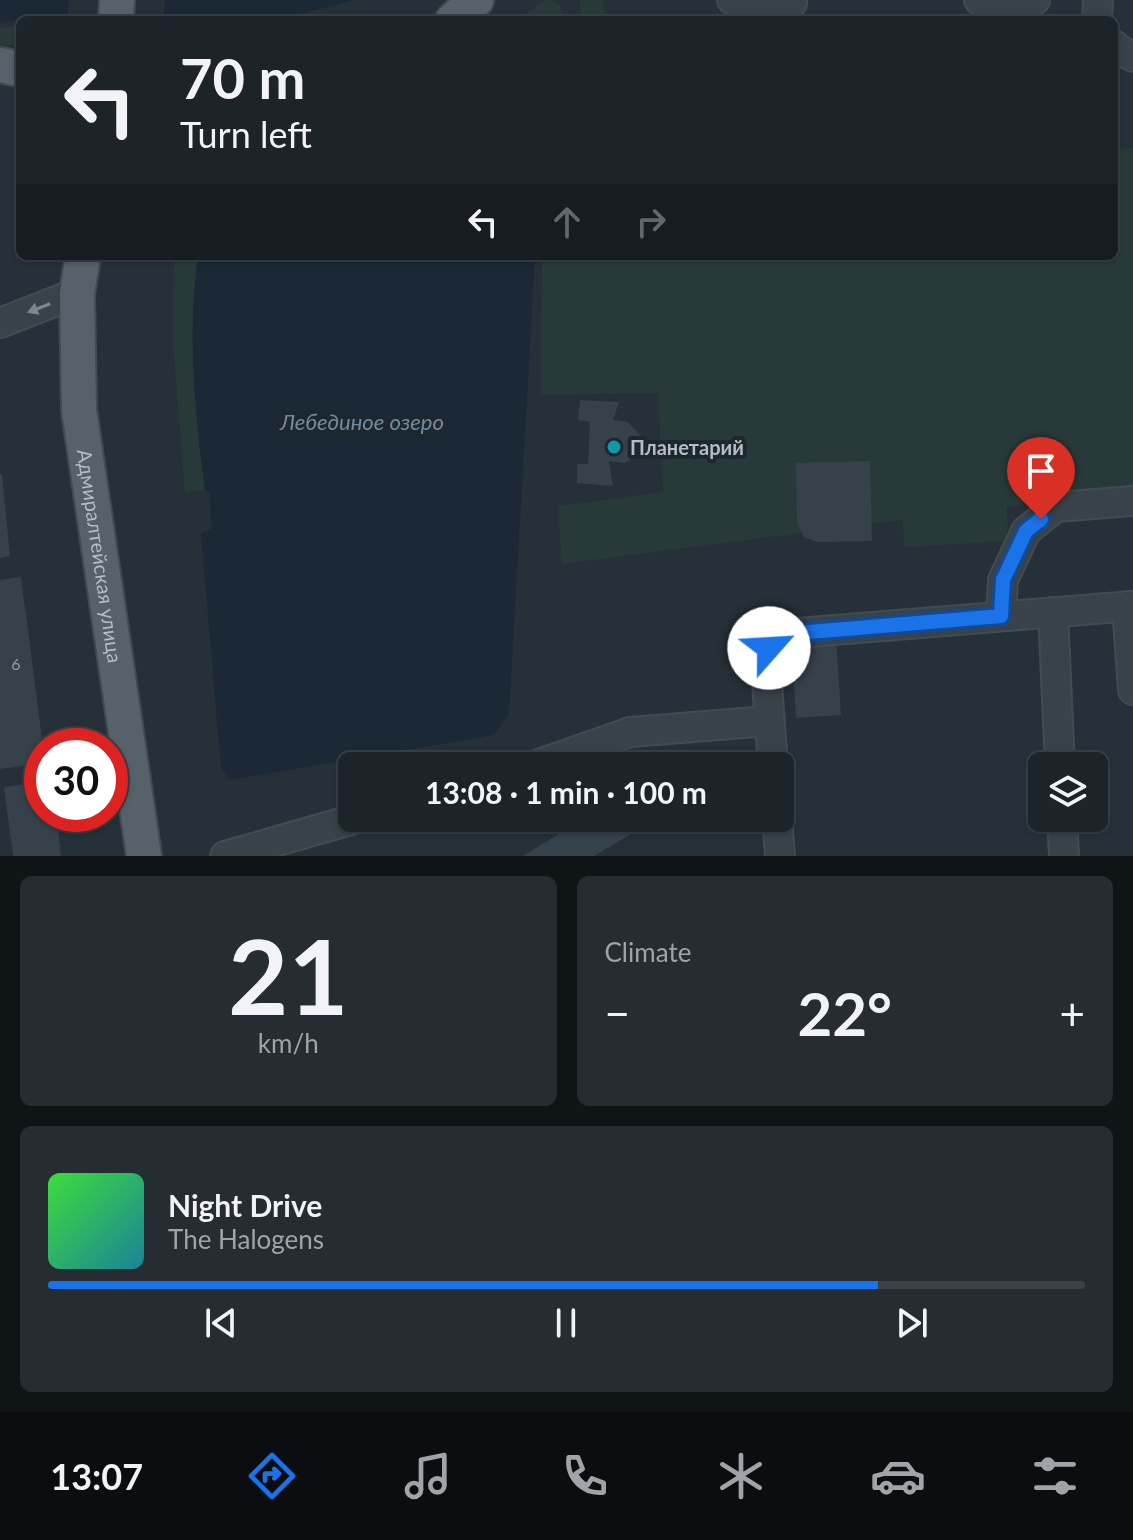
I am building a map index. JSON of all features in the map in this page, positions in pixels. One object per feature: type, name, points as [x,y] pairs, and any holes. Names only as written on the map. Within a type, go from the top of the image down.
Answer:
[{"type":"main road","points":[[458,16],[476,0]]},
{"type":"main road","name":"Адмиралтейская улица","points":[[82,260],[77,293],[79,410],[144,856]]},
{"type":"street","points":[[732,0],[792,3]]},
{"type":"street","points":[[979,0],[1011,16],[1035,0]]},
{"type":"street","points":[[0,323],[77,293]]},
{"type":"street","points":[[1001,616],[1003,580],[1026,531],[1056,507],[1133,501]]},
{"type":"street","points":[[772,752],[765,655],[773,643],[785,634],[1130,606],[1133,690]]},
{"type":"street","points":[[1053,612],[1059,752]]},
{"type":"street","points":[[573,752],[630,732],[769,721]]},
{"type":"street","points":[[225,856],[338,824]]},
{"type":"street","points":[[778,832],[780,856]]},
{"type":"street","points":[[1063,832],[1064,856]]},
{"type":"green space","points":[[544,0],[553,0],[560,6],[562,16],[526,16]]},
{"type":"green space","points":[[580,0],[603,0],[604,14],[581,16]]},
{"type":"green space","points":[[16,26],[16,44],[0,46],[0,28]]},
{"type":"green space","points":[[1133,148],[1133,490],[1007,507],[1008,541],[905,547],[902,520],[562,564],[558,506],[663,492],[658,393],[541,395],[542,260],[1118,260],[1118,149]]},
{"type":"green space","points":[[174,260],[198,260],[193,344],[195,402],[205,490],[185,493],[173,344]]},
{"type":"water","points":[[0,0],[354,0],[292,16],[16,16],[16,21],[0,22]]},
{"type":"water","name":"Лебединое озеро","points":[[198,260],[535,260],[509,713],[494,735],[394,752],[338,752],[338,762],[230,780],[221,768],[201,533],[211,529],[210,491],[205,490],[198,432],[193,314]]},
{"type":"pier","points":[[69,0],[165,0],[163,16],[67,16]]},
{"type":"building","name":"Планетарий","points":[[580,400],[619,402],[613,420],[628,422],[640,435],[641,443],[636,457],[624,463],[609,461],[613,486],[577,483],[577,464],[588,464],[590,422],[578,420]]},
{"type":"building","points":[[870,461],[872,541],[818,542],[804,537],[797,522],[796,463]]},
{"type":"building","points":[[0,474],[10,556],[0,558]]},
{"type":"building","points":[[21,577],[41,728],[24,728],[24,766],[0,769],[0,580]]},
{"type":"building","points":[[836,636],[841,715],[796,718],[792,651],[803,639]]},
{"type":"building","points":[[24,784],[24,832],[58,832],[61,856],[13,856],[4,787]]},
{"type":"building","points":[[562,832],[634,832],[594,856],[523,856]]},
{"type":"place","name":"Планетарий","points":[[614,447]]},
{"type":"route","points":[[769,648],[785,634],[1001,616],[1003,580],[1026,531],[1041,519]]}]
